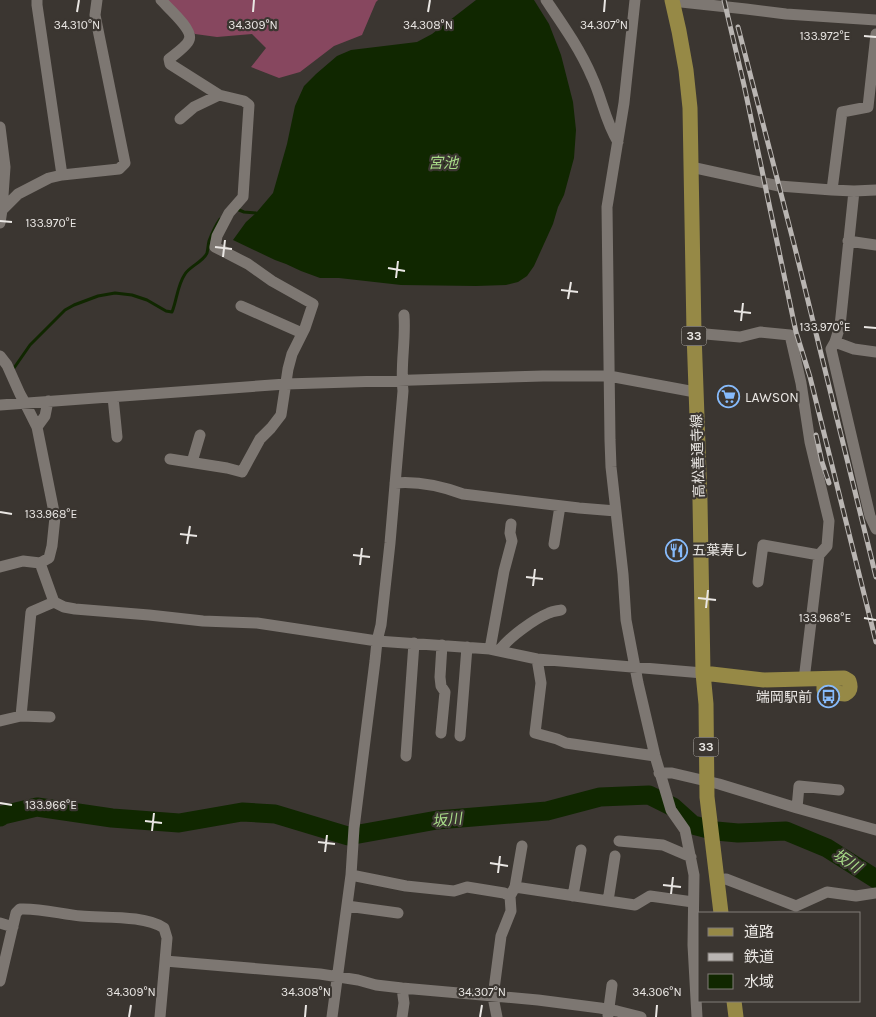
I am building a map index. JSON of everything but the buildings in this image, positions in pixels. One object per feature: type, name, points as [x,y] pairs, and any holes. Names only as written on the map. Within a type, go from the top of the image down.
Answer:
[{"type":"main road","name":"高松善通寺線","points":[[672,1],[686,70],[690,108],[695,392],[700,501],[707,782],[721,912]]},
{"type":"main road","points":[[703,673],[764,680],[824,678]]},
{"type":"main road","points":[[734,1002],[736,1017]]},
{"type":"street","points":[[38,0],[37,5],[62,175]]},
{"type":"street","points":[[2,210],[18,194],[49,178],[119,169],[125,163],[95,15],[96,0]]},
{"type":"street","points":[[161,0],[190,34],[189,41],[169,59],[170,64],[219,94],[244,100],[249,105],[243,197],[229,213],[217,236],[215,247],[248,264],[272,281],[313,304],[305,328],[292,354],[281,415],[272,428],[260,439],[242,472],[170,458]]},
{"type":"street","points":[[546,0],[578,49],[593,78],[611,131],[618,142]]},
{"type":"street","points":[[635,0],[624,103],[608,207],[611,458],[626,620],[655,756],[670,805],[685,830],[694,875],[693,945],[697,1017]]},
{"type":"street","points":[[672,1],[744,4],[786,14],[876,20]]},
{"type":"street","points":[[832,190],[842,112],[868,107],[876,34]]},
{"type":"street","points":[[180,119],[194,107],[219,94]]},
{"type":"street","points":[[0,127],[6,167],[0,223]]},
{"type":"street","points":[[691,167],[765,184],[832,190],[876,190]]},
{"type":"street","points":[[854,191],[840,326],[831,349],[870,516],[876,529]]},
{"type":"street","points":[[848,241],[876,245]]},
{"type":"street","points":[[241,306],[302,333]]},
{"type":"street","points":[[332,1017],[351,874],[354,828],[377,641],[382,616],[403,391],[404,315]]},
{"type":"street","points":[[694,333],[740,337],[760,332],[790,335],[801,384],[810,442],[829,521],[827,546],[819,555],[804,680]]},
{"type":"street","points":[[835,342],[854,349],[876,352]]},
{"type":"street","points":[[0,356],[7,365],[37,427],[55,517],[49,558],[40,563],[23,561],[0,567]]},
{"type":"street","points":[[0,405],[286,384],[543,376],[609,376],[695,392]]},
{"type":"street","points":[[113,397],[116,437]]},
{"type":"street","points":[[37,427],[45,416],[48,401]]},
{"type":"street","points":[[192,462],[200,435]]},
{"type":"street","points":[[395,483],[408,482],[445,487],[463,494],[616,511]]},
{"type":"street","points":[[554,544],[560,506]]},
{"type":"street","points":[[494,650],[504,571],[512,541],[510,533],[511,524]]},
{"type":"street","points":[[758,582],[763,545],[819,555]]},
{"type":"street","points":[[40,563],[54,602],[64,607],[75,609],[203,621],[257,623],[377,641],[494,650],[536,659],[703,673]]},
{"type":"street","points":[[20,716],[31,612],[54,602]]},
{"type":"street","points":[[494,650],[548,613],[561,610]]},
{"type":"street","points":[[406,756],[414,643]]},
{"type":"street","points":[[441,733],[445,692],[441,686],[440,678],[442,645]]},
{"type":"street","points":[[460,736],[467,647]]},
{"type":"street","points":[[536,659],[541,683],[535,733],[557,738],[566,743],[655,756]]},
{"type":"street","points":[[0,721],[20,716],[50,717]]},
{"type":"street","points":[[660,773],[672,773],[726,786],[876,830]]},
{"type":"street","points":[[796,808],[799,786],[839,790]]},
{"type":"street","points":[[618,841],[663,845],[691,857]]},
{"type":"street","points":[[497,1017],[493,997],[502,936],[512,910],[512,892],[522,846]]},
{"type":"street","points":[[573,896],[581,850]]},
{"type":"street","points":[[608,901],[615,856]]},
{"type":"street","points":[[351,874],[406,886],[454,891],[468,887],[504,893],[573,896],[635,905],[650,896],[693,902]]},
{"type":"street","points":[[717,880],[726,879],[796,906],[826,892],[856,896],[876,894]]},
{"type":"street","points":[[347,906],[398,913]]},
{"type":"street","points":[[0,981],[16,913],[20,909],[82,916],[146,920],[157,923],[164,928],[167,938],[160,1017]]},
{"type":"street","points":[[0,923],[13,926]]},
{"type":"street","points":[[165,961],[320,974],[376,985],[538,1000],[608,1014],[616,1011],[641,1017]]},
{"type":"street","points":[[608,1014],[612,985]]},
{"type":"street","points":[[402,988],[404,1004],[402,1017]]},
{"type":"shaded area","points":[[166,0],[378,0],[362,35],[334,46],[300,72],[279,78],[251,67],[266,48],[252,34],[217,37],[195,34]]},
{"type":"water","name":"宮池","points":[[476,0],[534,0],[549,24],[561,55],[573,102],[576,130],[574,158],[564,195],[553,224],[534,266],[527,276],[518,282],[506,285],[476,286],[401,285],[339,278],[320,278],[275,260],[233,240],[246,222],[273,193],[287,144],[295,106],[304,86],[316,74],[337,56],[351,50],[417,42],[432,34]]},
{"type":"waterway","points":[[239,210],[256,213]]},
{"type":"waterway","points":[[14,368],[30,345],[65,310],[98,296],[115,293],[132,295],[172,312],[182,279],[187,271],[207,253],[210,238],[220,219]]},
{"type":"waterway","name":"坂川","points":[[0,817],[37,807],[112,818],[179,823],[242,812],[275,814],[348,836],[437,820],[547,811],[600,797],[649,795],[673,807],[693,825],[716,831],[738,833],[786,831],[827,848],[876,879]]},
{"type":"railway","points":[[724,0],[744,85],[796,332],[810,377],[876,642]]},
{"type":"railway","points":[[738,27],[795,248],[876,577]]},
{"type":"railway","points":[[816,435],[829,483]]},
{"type":"place","name":"LAWSON","points":[[729,397]]},
{"type":"place","name":"五葉寿し","points":[[676,550]]},
{"type":"place","name":"端岡駅前","points":[[828,697]]}]
